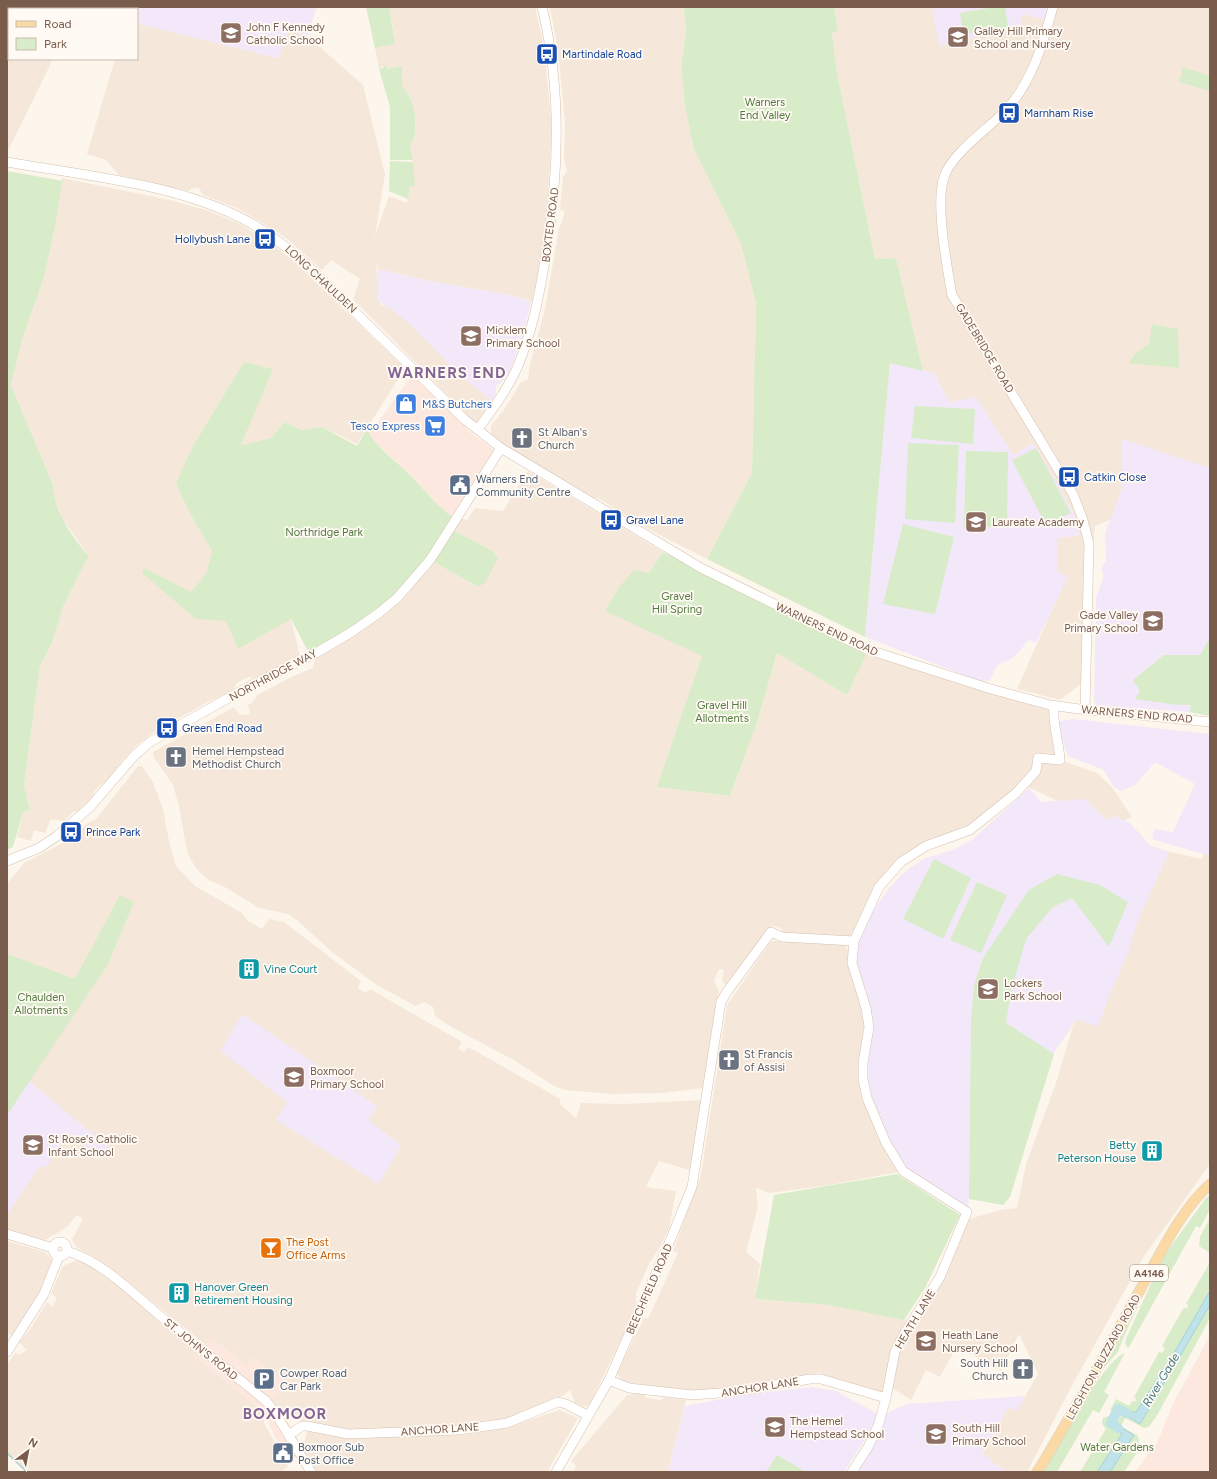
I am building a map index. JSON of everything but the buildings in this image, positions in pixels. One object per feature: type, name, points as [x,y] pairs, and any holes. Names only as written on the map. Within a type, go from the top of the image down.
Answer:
[{"type":"main road","name":"LEIGHTON BUZZARD ROAD","points":[[1037,1472],[1079,1404],[1165,1242],[1199,1196],[1210,1184]]},
{"type":"street","name":"BOXTED ROAD","points":[[478,429],[506,389],[524,350],[538,302],[553,216],[556,166],[555,83],[549,38],[542,7]]},
{"type":"street","name":"GADEBRIDGE ROAD","points":[[1053,7],[1029,78],[1006,110],[950,164],[944,176],[940,194],[947,270],[952,295],[1074,494],[1084,520],[1089,544],[1085,709]]},
{"type":"street","name":"LONG CHAULDEN","points":[[7,162],[142,186],[191,197],[242,218],[261,228],[307,265],[464,419],[501,448]]},
{"type":"street","name":"WARNERS END ROAD","points":[[501,448],[701,568],[866,649],[990,689],[1054,705],[1210,722]]},
{"type":"street","name":"NORTHRIDGE WAY","points":[[7,861],[39,848],[57,836],[90,807],[134,756],[150,742],[321,650],[350,633],[379,613],[397,598],[430,560],[501,448]]},
{"type":"street","points":[[854,941],[879,887],[901,862],[926,846],[970,830],[1020,789],[1036,771],[1038,758],[1060,760],[1059,745],[1053,715],[1054,705]]},
{"type":"street","name":"BEECHFIELD ROAD","points":[[556,1472],[608,1380],[672,1236],[692,1187],[721,1002],[726,993],[771,932],[782,937],[854,941]]},
{"type":"street","name":"HEATH LANE","points":[[852,1472],[868,1447],[879,1423],[886,1398],[895,1352],[903,1336],[940,1277],[967,1212],[903,1171],[886,1143],[867,1098],[864,1079],[864,1063],[869,1027],[866,1008],[852,963],[854,941]]},
{"type":"street","points":[[7,1234],[53,1248],[54,1252],[63,1254]]},
{"type":"street","points":[[7,1352],[44,1294],[66,1245],[61,1242],[55,1244],[53,1248]]},
{"type":"street","name":"ST. JOHN'S ROAD","points":[[63,1254],[87,1258],[121,1282],[160,1316],[225,1366],[271,1406],[311,1472]]},
{"type":"street","name":"ANCHOR LANE","points":[[608,1380],[630,1388],[693,1396],[733,1392],[810,1379],[821,1380],[886,1398]]},
{"type":"street","name":"ANCHOR LANE","points":[[289,1435],[302,1426],[348,1434],[459,1430],[507,1423],[558,1402],[566,1404],[587,1415]]},
{"type":"shaded area","points":[[7,7],[139,7],[139,24],[278,58],[289,29],[307,36],[363,85],[385,174],[375,236],[389,196],[407,203],[413,166],[410,146],[415,135],[411,99],[402,85],[402,67],[387,69],[386,65],[379,69],[375,48],[393,44],[394,34],[389,7],[535,7],[544,46],[552,129],[545,243],[532,302],[510,295],[424,280],[378,269],[376,261],[380,304],[403,314],[492,399],[476,424],[353,299],[360,279],[331,260],[322,270],[290,241],[274,230],[237,208],[203,195],[199,188],[194,188],[188,191],[119,175],[106,160],[87,154],[115,60],[138,60],[138,8],[8,8],[8,60],[53,60],[7,153]]},
{"type":"shaded area","name":"John F Kennedy Catholic School","points":[[139,7],[317,7],[307,36],[289,30],[278,58],[139,24]]},
{"type":"shaded area","points":[[550,7],[684,7],[686,34],[681,64],[685,107],[694,149],[741,244],[756,304],[752,473],[707,559],[644,527],[598,498],[589,500],[508,451],[491,433],[491,426],[506,407],[521,382],[528,379],[530,364],[545,309],[559,228],[565,211],[560,210],[563,177],[567,171],[564,159],[565,121],[558,50]]},
{"type":"shaded area","points":[[834,7],[1210,7],[1210,477],[1095,526],[1081,684],[1060,700],[1017,689],[1067,576],[1057,573],[1057,538],[1080,535],[1074,514],[1033,444],[1013,455],[976,398],[949,402],[934,373],[923,371],[896,258],[875,259],[837,73],[832,33],[838,30]]},
{"type":"shaded area","name":"Galley Hill Primary School and Nursery","points":[[932,7],[1048,7],[1044,20],[1023,14],[1019,27],[939,46]]},
{"type":"shaded area","points":[[62,178],[170,200],[209,211],[238,223],[264,238],[297,264],[401,365],[402,373],[357,444],[322,427],[301,430],[285,422],[271,438],[240,445],[273,369],[176,483],[188,510],[212,551],[206,574],[291,619],[300,656],[258,679],[249,677],[237,683],[233,691],[208,702],[157,730],[138,744],[121,762],[106,782],[99,786],[94,792],[93,797],[77,812],[74,811],[64,821],[51,819],[45,833],[34,830],[31,841],[17,837],[23,812],[30,810],[24,785],[40,666],[52,643],[63,607],[88,555],[62,518],[54,496],[53,485],[11,385],[22,340],[44,277],[55,227]]},
{"type":"shaded area","name":"Micklem Primary School","points":[[378,269],[424,280],[510,295],[531,302],[522,339],[511,368],[504,380],[496,386],[496,394],[492,401],[460,375],[402,317],[377,300]]},
{"type":"shaded area","name":"Laureate Academy","points":[[890,363],[934,373],[949,402],[976,397],[1013,455],[1034,443],[1074,514],[1080,535],[1057,538],[1057,573],[1068,576],[1036,643],[1029,640],[1013,658],[998,665],[990,681],[986,680],[985,683],[865,637]]},
{"type":"shaded area","points":[[412,375],[471,433],[495,451],[453,517],[442,509],[408,472],[371,439],[367,429],[378,422]]},
{"type":"shaded area","name":"Gade Valley Primary School","points":[[1122,439],[1210,468],[1210,644],[1189,712],[1096,705],[1094,700],[1096,598],[1104,576],[1101,568],[1106,561],[1105,533],[1122,489]]},
{"type":"shaded area","points":[[528,471],[663,552],[649,573],[702,656],[658,787],[730,796],[757,723],[777,653],[847,695],[866,655],[1054,705],[1060,760],[1097,773],[1112,787],[1132,817],[1113,827],[1024,785],[970,830],[901,862],[879,887],[865,917],[854,930],[850,939],[784,934],[781,928],[772,926],[729,985],[724,984],[722,981],[724,970],[719,969],[714,981],[719,992],[704,1088],[662,1093],[609,1094],[565,1090],[554,1086],[512,1059],[453,1028],[435,1016],[433,1007],[424,1002],[415,1006],[377,985],[332,952],[298,921],[288,914],[259,908],[223,886],[208,880],[195,867],[187,852],[179,806],[173,785],[153,756],[153,752],[234,707],[240,715],[250,714],[248,705],[253,702],[257,695],[289,678],[313,668],[316,653],[430,560],[477,587],[491,550],[451,529],[458,516],[467,521],[475,508],[503,511]]},
{"type":"shaded area","points":[[1073,719],[1210,734],[1210,856],[1152,839],[1154,829],[1173,832],[1195,784],[1155,762],[1135,785],[1121,791],[1114,787],[1104,770],[1068,756],[1056,722]]},
{"type":"shaded area","points":[[138,766],[142,766],[153,782],[163,809],[169,841],[176,866],[195,886],[242,913],[248,921],[262,929],[269,919],[284,922],[361,981],[358,988],[366,993],[370,989],[462,1042],[458,1049],[464,1052],[468,1047],[560,1099],[560,1104],[576,1118],[581,1103],[623,1104],[703,1100],[693,1171],[659,1161],[646,1187],[676,1191],[669,1228],[660,1247],[650,1262],[636,1293],[636,1308],[590,1404],[585,1407],[575,1403],[570,1390],[558,1399],[511,1420],[456,1426],[352,1430],[293,1419],[282,1411],[255,1384],[110,1267],[75,1246],[72,1240],[83,1219],[77,1215],[67,1227],[45,1240],[7,1229],[7,884],[24,863],[63,843],[91,821],[96,819]]},
{"type":"shaded area","name":"Lockers Park School","points":[[1029,788],[1041,802],[1085,799],[1107,820],[1114,816],[1130,823],[1150,845],[1170,853],[1168,854],[1137,923],[1128,953],[1108,999],[1098,1027],[1077,1019],[1045,1066],[977,1193],[969,1193],[968,1209],[910,1173],[892,1151],[873,1104],[866,1074],[867,1058],[873,1026],[856,964],[856,954],[861,928],[890,887],[899,877],[926,858],[953,850],[973,839]]},
{"type":"shaded area","points":[[1210,840],[1210,1164],[1143,1258],[1069,1391],[1027,1472],[1009,1472],[990,1461],[991,1459],[982,1455],[1008,1407],[1017,1410],[1038,1374],[1019,1334],[1001,1371],[957,1346],[940,1377],[926,1370],[911,1400],[889,1386],[886,1398],[820,1373],[720,1391],[680,1391],[622,1381],[617,1373],[644,1318],[648,1319],[678,1253],[673,1251],[701,1175],[727,1005],[771,941],[843,944],[848,950],[849,963],[860,987],[903,1171],[830,1185],[770,1193],[756,1188],[758,1207],[746,1252],[760,1264],[755,1299],[829,1305],[904,1320],[913,1324],[939,1287],[969,1219],[1000,1210],[1017,1208],[1026,1164],[1056,1083],[1078,1010],[1101,1015],[1162,850],[1201,859]]},
{"type":"shaded area","name":"Boxmoor Primary School","points":[[242,1014],[377,1106],[368,1120],[401,1145],[379,1184],[276,1120],[287,1102],[221,1051]]},
{"type":"shaded area","name":"St Rose's Catholic Infant School","points":[[29,1081],[116,1153],[103,1157],[68,1134],[46,1167],[39,1167],[7,1215],[7,1114]]},
{"type":"shaded area","points":[[7,1241],[45,1252],[53,1261],[47,1282],[13,1337],[7,1332]]},
{"type":"shaded area","points":[[77,1260],[87,1264],[119,1287],[160,1323],[266,1408],[264,1423],[288,1466],[281,1472],[27,1472],[20,1467],[7,1453],[7,1364],[16,1352],[19,1355],[27,1350],[19,1342],[31,1328],[47,1302],[52,1307],[57,1298],[51,1293],[63,1266]]},
{"type":"shaded area","points":[[1210,1335],[1210,1472],[1135,1472],[1158,1441],[1172,1406]]},
{"type":"shaded area","points":[[211,1337],[246,1366],[254,1357],[290,1384],[269,1401],[283,1413],[305,1452],[287,1461],[263,1412],[196,1357]]},
{"type":"shaded area","name":"The Hemel Hempstead School","points":[[811,1387],[836,1391],[878,1414],[864,1441],[844,1472],[668,1472],[685,1406],[743,1395]]},
{"type":"shaded area","points":[[642,1393],[647,1398],[661,1400],[665,1397],[686,1400],[668,1472],[573,1472],[576,1466],[571,1461],[627,1395]]},
{"type":"shaded area","name":"South Hill Primary School","points":[[1025,1396],[1017,1411],[1008,1408],[982,1454],[991,1459],[990,1461],[1009,1472],[857,1472],[885,1414],[907,1404]]},
{"type":"shaded area","points":[[560,1410],[578,1418],[547,1472],[315,1472],[302,1449],[308,1430],[348,1438],[464,1435],[504,1428]]},
{"type":"green space","points":[[366,7],[389,7],[395,42],[393,44],[375,48]]},
{"type":"green space","name":"Warners End Valley","points":[[684,7],[834,7],[838,31],[832,33],[837,73],[875,259],[896,258],[923,371],[890,363],[865,637],[707,559],[752,473],[756,304],[741,244],[694,149],[685,107],[681,64],[686,34]]},
{"type":"green space","points":[[995,7],[1005,7],[1008,27],[963,34],[960,13]]},
{"type":"green space","points":[[386,64],[387,69],[402,66],[402,85],[411,99],[415,115],[415,135],[410,146],[413,160],[390,160],[390,107],[379,69],[383,68]]},
{"type":"green space","points":[[1183,67],[1210,76],[1210,91],[1179,82]]},
{"type":"green space","points":[[390,161],[413,162],[415,186],[410,187],[408,199],[389,191]]},
{"type":"green space","points":[[7,171],[64,181],[62,182],[55,227],[44,277],[22,340],[11,385],[53,485],[56,504],[64,523],[88,555],[88,560],[87,559],[84,564],[63,607],[52,643],[40,666],[24,785],[30,810],[23,812],[13,847],[8,849]]},
{"type":"green space","points":[[1152,324],[1178,329],[1179,368],[1129,363],[1134,355],[1149,344]]},
{"type":"green space","name":"Northridge Park","points":[[244,362],[273,369],[241,445],[271,438],[285,422],[301,430],[322,427],[357,446],[367,429],[379,447],[402,467],[440,507],[453,517],[451,529],[491,550],[498,558],[485,583],[478,587],[430,560],[397,597],[310,655],[291,619],[238,649],[226,621],[196,619],[142,573],[144,568],[191,592],[206,574],[212,551],[188,510],[176,483],[192,448]]},
{"type":"green space","points":[[915,406],[975,409],[973,444],[911,438]]},
{"type":"green space","points":[[908,443],[959,445],[955,523],[905,519]]},
{"type":"green space","points":[[1036,448],[1071,513],[1046,525],[1012,460]]},
{"type":"green space","points":[[966,451],[1008,452],[1007,527],[964,527]]},
{"type":"green space","points":[[903,524],[954,537],[935,614],[883,604]]},
{"type":"green space","points":[[663,552],[866,655],[847,695],[777,653],[757,723],[730,796],[657,787],[702,656],[605,611],[620,586],[634,570],[649,573]]},
{"type":"green space","points":[[1210,637],[1210,716],[1189,712],[1191,705],[1178,705],[1135,699],[1140,691],[1133,680],[1164,655],[1200,655]]},
{"type":"green space","points":[[934,859],[971,878],[943,939],[903,919]]},
{"type":"green space","points":[[1057,874],[1100,885],[1128,902],[1109,947],[1072,898],[1053,907],[1026,939],[1011,992],[1006,1023],[1054,1054],[1010,1197],[1003,1205],[969,1199],[971,1019],[974,985],[983,958],[1029,890]]},
{"type":"green space","points":[[977,882],[1007,895],[981,953],[950,940]]},
{"type":"green space","name":"Chaulden Allotments","points":[[120,895],[134,902],[108,964],[7,1115],[7,954],[75,979]]},
{"type":"green space","points":[[897,1174],[960,1215],[925,1288],[904,1320],[829,1305],[755,1299],[774,1195]]},
{"type":"green space","points":[[1210,1195],[1210,1209],[1200,1228],[1196,1226],[1128,1349],[1125,1343],[1126,1339],[1163,1257],[1206,1198]]},
{"type":"green space","points":[[1210,1218],[1210,1253],[1199,1246],[1200,1237]]},
{"type":"green space","name":"Water Gardens","points":[[1210,1262],[1210,1318],[1159,1412],[1149,1427],[1144,1428],[1125,1418],[1121,1426],[1138,1436],[1140,1448],[1124,1472],[1080,1472],[1106,1429],[1102,1424],[1103,1418],[1109,1416],[1115,1420],[1114,1422],[1116,1424],[1121,1416],[1110,1410],[1116,1399],[1129,1406],[1132,1401],[1135,1402],[1136,1399],[1134,1397],[1159,1352],[1162,1353],[1165,1348],[1162,1346],[1184,1307],[1187,1309],[1188,1305],[1186,1304]]},
{"type":"green space","points":[[1141,1299],[1118,1352],[1101,1371]]},
{"type":"green space","points":[[1125,1353],[1104,1392],[1109,1395],[1099,1413],[1093,1410],[1057,1472],[1043,1472],[1093,1387],[1116,1359]]},
{"type":"green space","points":[[777,1455],[806,1472],[766,1472]]},
{"type":"water","name":"Water Gardens","points":[[1210,1291],[1210,1305],[1140,1424],[1119,1411],[1117,1414],[1115,1412],[1117,1408],[1126,1412],[1136,1412],[1171,1358]]},
{"type":"water","name":"Water Gardens","points":[[1112,1418],[1115,1420],[1113,1423],[1134,1435],[1110,1472],[1097,1472],[1122,1434],[1110,1423]]},
{"type":"waterway","name":"River Gade","points":[[1118,1428],[1111,1423],[1118,1409],[1126,1413]]},
{"type":"waterway","points":[[7,1453],[27,1472]]},
{"type":"place","name":"John F Kennedy Catholic School","points":[[231,33]]},
{"type":"place","name":"Galley Hill Primary School and Nursery","points":[[958,37]]},
{"type":"place","name":"Martindale Road","points":[[547,54]]},
{"type":"place","name":"Marnham Rise","points":[[1009,113]]},
{"type":"place","name":"Hollybush Lane","points":[[265,239]]},
{"type":"place","name":"Micklem Primary School","points":[[471,336]]},
{"type":"place","name":"M&S Butchers","points":[[406,404]]},
{"type":"place","name":"Tesco Express","points":[[435,426]]},
{"type":"place","name":"St Alban's Church","points":[[522,438]]},
{"type":"place","name":"Catkin Close","points":[[1069,477]]},
{"type":"place","name":"Warners End Community Centre","points":[[460,485]]},
{"type":"place","name":"Gravel Lane","points":[[611,520]]},
{"type":"place","name":"Laureate Academy","points":[[976,522]]},
{"type":"place","name":"Gade Valley Primary School","points":[[1153,621]]},
{"type":"place","name":"Green End Road","points":[[167,728]]},
{"type":"place","name":"Hemel Hempstead Methodist Church","points":[[176,757]]},
{"type":"place","name":"Prince Park","points":[[71,832]]},
{"type":"place","name":"Vine Court","points":[[249,969]]},
{"type":"place","name":"Lockers Park School","points":[[988,989]]},
{"type":"place","name":"St Francis of Assisi","points":[[729,1060]]},
{"type":"place","name":"Boxmoor Primary School","points":[[294,1077]]},
{"type":"place","name":"St Rose's Catholic Infant School","points":[[33,1145]]},
{"type":"place","name":"Betty Peterson House","points":[[1152,1151]]},
{"type":"place","name":"The Post Office Arms","points":[[271,1248]]},
{"type":"place","name":"Hanover Green Retirement Housing","points":[[179,1293]]},
{"type":"place","name":"Heath Lane Nursery School","points":[[926,1341]]},
{"type":"place","name":"South Hill Church","points":[[1023,1369]]},
{"type":"place","name":"Cowper Road Car Park","points":[[264,1379]]},
{"type":"place","name":"The Hemel Hempstead School","points":[[775,1427]]},
{"type":"place","name":"South Hill Primary School","points":[[936,1434]]},
{"type":"place","name":"Boxmoor Sub Post Office","points":[[283,1453]]},
{"type":"district","name":"WARNERS END","points":[[447,373]]},
{"type":"district","name":"BOXMOOR","points":[[285,1414]]},
{"type":"park label","name":"Gravel Hill Spring","points":[[677,602]]},
{"type":"park label","name":"Gravel Hill Allotments","points":[[722,711]]}]
